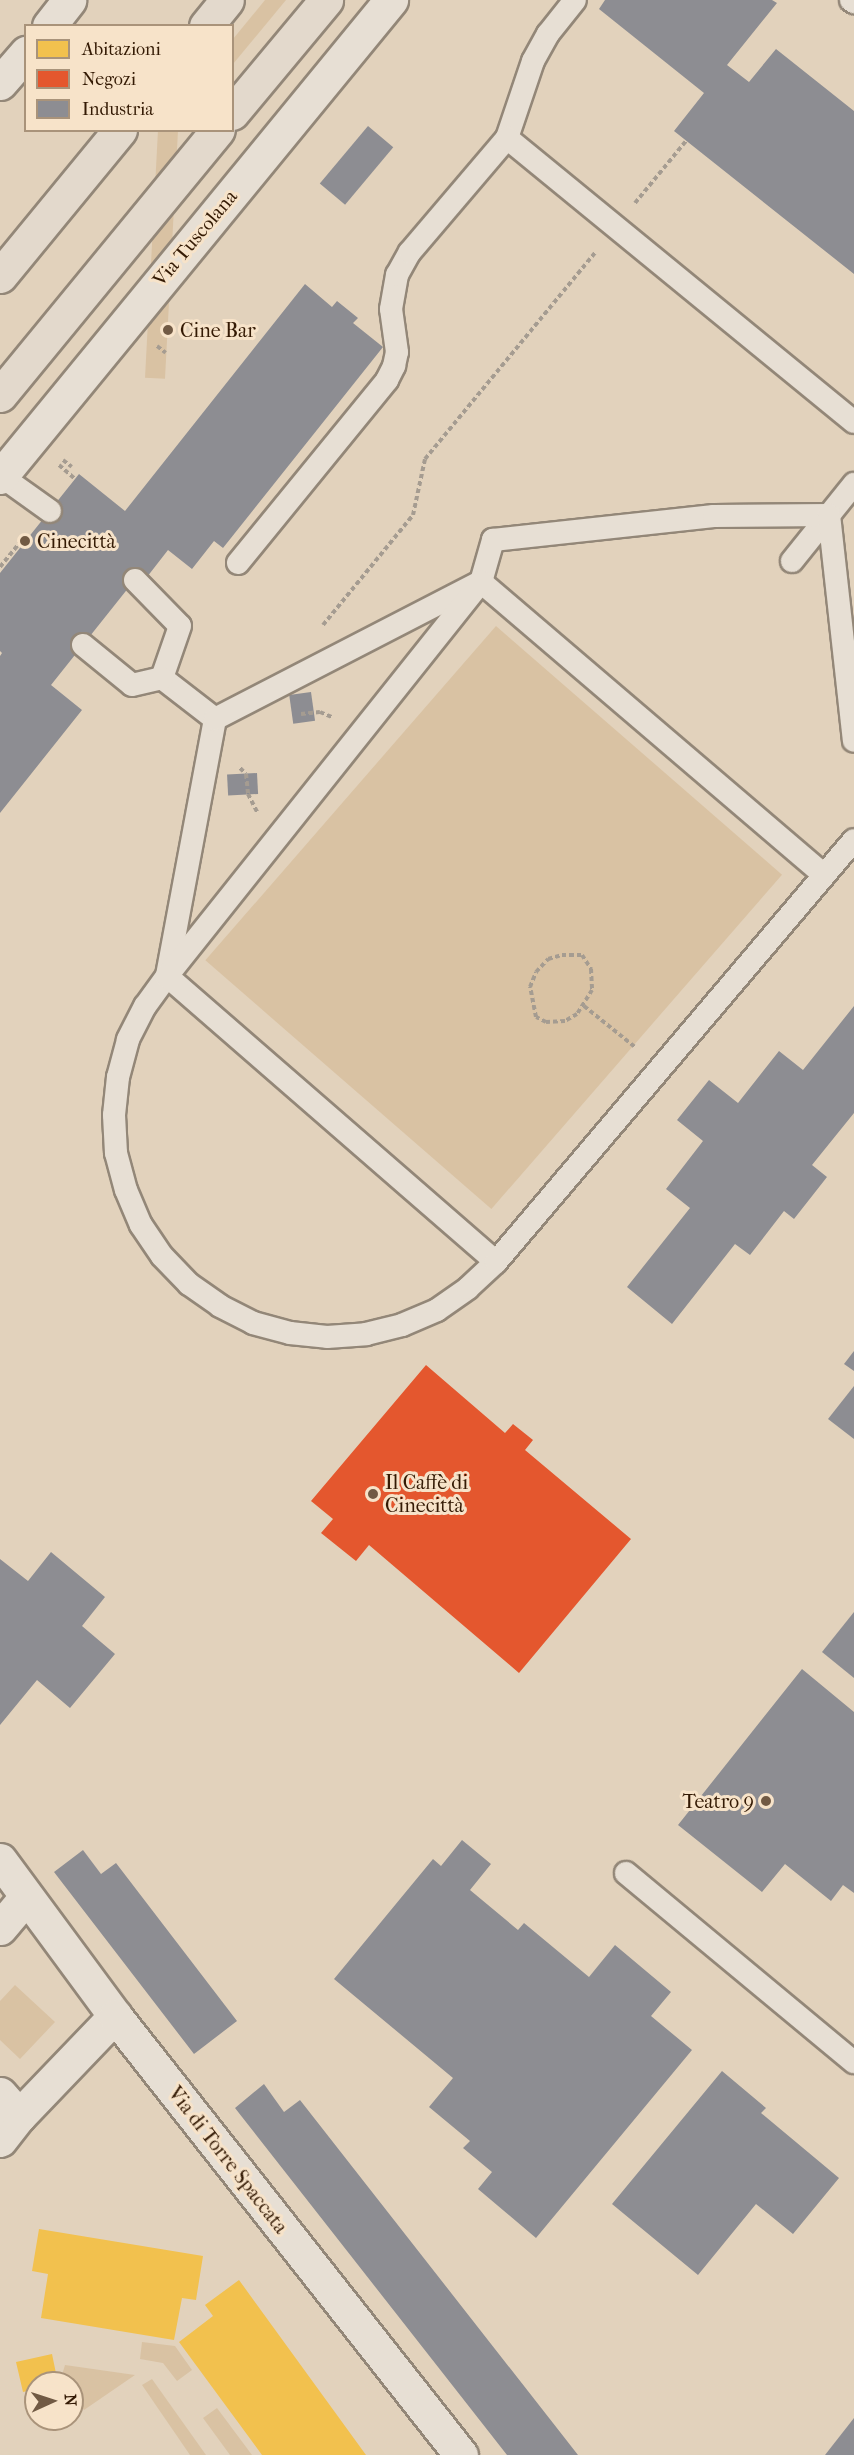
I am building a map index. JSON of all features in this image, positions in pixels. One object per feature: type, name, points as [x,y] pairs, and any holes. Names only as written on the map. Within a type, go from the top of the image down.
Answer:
[{"type":"main road","points":[[208,24],[226,0]]},
{"type":"main road","points":[[234,111],[326,0]]},
{"type":"main road","points":[[0,276],[118,132]]},
{"type":"main road","points":[[0,395],[216,132]]},
{"type":"street","name":"Via Tuscolana","points":[[1,476],[392,0]]},
{"type":"street","name":"Via di Torre Spaccata","points":[[0,1860],[115,2016],[461,2455]]},
{"type":"street","points":[[0,1928],[26,1897]]},
{"type":"street","points":[[6,2117],[115,2016]]},
{"type":"lane","points":[[238,563],[387,380],[394,366],[397,352],[391,309],[397,275],[410,252],[507,138],[533,61],[548,34],[575,0]]},
{"type":"lane","points":[[507,138],[854,422]]},
{"type":"lane","points":[[1,476],[50,511]]},
{"type":"lane","points":[[792,561],[854,484]]},
{"type":"lane","points":[[829,515],[714,516],[493,540],[481,582],[145,1006],[128,1040],[118,1077],[114,1115],[116,1153],[126,1190],[141,1225],[162,1256],[189,1284],[219,1306],[253,1323],[290,1333],[327,1337],[366,1334],[402,1325],[437,1310],[468,1288],[496,1262],[854,840]]},
{"type":"lane","points":[[829,515],[854,741]]},
{"type":"lane","points":[[135,580],[180,626],[162,678]]},
{"type":"lane","points":[[215,719],[481,582]]},
{"type":"lane","points":[[481,582],[658,723],[824,874]]},
{"type":"lane","points":[[83,645],[132,685],[162,678]]},
{"type":"lane","points":[[162,678],[215,719]]},
{"type":"lane","points":[[167,976],[215,719]]},
{"type":"lane","points":[[167,976],[496,1262]]},
{"type":"lane","points":[[626,1873],[854,2062]]},
{"type":"path","points":[[316,633],[412,515],[425,459],[686,141]]},
{"type":"path","points":[[292,714],[320,712],[335,719]]},
{"type":"path","points":[[208,758],[245,770],[248,794],[266,828],[277,838]]},
{"type":"path","points":[[562,955],[582,955],[591,969],[592,979],[592,990],[584,1006],[565,1021],[546,1022],[536,1017],[530,987],[536,972],[548,959],[562,955]]},
{"type":"path","points":[[584,1006],[660,1068]]},
{"type":"shaded area","points":[[265,0],[286,0],[234,63],[234,38]]},
{"type":"shaded area","points":[[158,132],[178,132],[165,379],[145,378]]},
{"type":"shaded area","points":[[496,626],[782,875],[491,1209],[205,960]]},
{"type":"shaded area","points":[[15,1985],[55,2022],[20,2059],[0,2040],[0,2001]]},
{"type":"shaded area","points":[[142,2342],[175,2346],[192,2370],[177,2381],[163,2363],[140,2359]]},
{"type":"shaded area","points":[[65,2365],[135,2375],[84,2410],[84,2371],[63,2371]]},
{"type":"shaded area","points":[[152,2379],[206,2455],[190,2455],[142,2385]]},
{"type":"shaded area","points":[[217,2408],[252,2455],[230,2455],[203,2418]]},
{"type":"building: Abitazioni","points":[[39,2229],[203,2256],[196,2300],[182,2298],[174,2340],[41,2318],[48,2274],[32,2271]]},
{"type":"building: Abitazioni","points":[[239,2280],[366,2455],[262,2455],[179,2342],[213,2316],[205,2305]]},
{"type":"building: Abitazioni","points":[[52,2354],[56,2371],[24,2371],[23,2392],[16,2362]]},
{"type":"building: Negozi","points":[[426,1365],[505,1433],[513,1424],[533,1440],[525,1450],[631,1539],[519,1673],[369,1545],[356,1561],[321,1533],[333,1519],[311,1501]]},
{"type":"building: Industria","points":[[605,0],[772,0],[777,3],[727,65],[749,82],[776,49],[854,111],[854,274],[674,131],[704,93],[599,9]]},
{"type":"building: Industria","points":[[368,126],[393,147],[345,205],[320,183]]},
{"type":"building: Industria","points":[[305,284],[332,307],[337,301],[358,318],[353,323],[383,347],[223,548],[214,541],[192,569],[168,550],[147,577],[141,572],[51,685],[82,710],[0,813],[0,656],[2,653],[0,651],[0,573],[79,474],[125,511]]},
{"type":"building: Industria","points":[[311,692],[315,721],[293,724],[289,695]]},
{"type":"building: Industria","points":[[257,773],[258,794],[228,796],[227,775]]},
{"type":"building: Industria","points":[[854,1006],[854,1113],[812,1165],[827,1177],[794,1219],[784,1211],[750,1255],[735,1244],[672,1324],[627,1287],[690,1208],[666,1189],[703,1141],[677,1120],[709,1080],[738,1103],[779,1051],[803,1070]]},
{"type":"building: Industria","points":[[854,1351],[854,1371],[844,1364]]},
{"type":"building: Industria","points":[[854,1386],[854,1439],[828,1419]]},
{"type":"building: Industria","points":[[51,1552],[105,1597],[82,1626],[115,1654],[70,1708],[37,1680],[0,1725],[0,1559],[28,1581]]},
{"type":"building: Industria","points":[[854,1612],[854,1678],[822,1652]]},
{"type":"building: Industria","name":"Teatro 9","points":[[802,1669],[854,1712],[854,1893],[843,1885],[831,1901],[785,1864],[762,1892],[678,1825]]},
{"type":"building: Industria","points":[[462,1840],[491,1864],[470,1890],[518,1930],[524,1923],[589,1977],[615,1945],[671,1992],[651,2016],[692,2050],[536,2238],[478,2189],[492,2172],[463,2148],[470,2141],[429,2107],[453,2078],[334,1979],[433,1859],[441,1866]]},
{"type":"building: Industria","points":[[83,1850],[101,1874],[116,1863],[237,2021],[194,2054],[54,1872]]},
{"type":"building: Industria","points":[[722,2071],[766,2108],[761,2113],[839,2178],[793,2234],[756,2204],[698,2275],[612,2204]]},
{"type":"building: Industria","points":[[264,2084],[284,2112],[300,2100],[578,2455],[507,2455],[235,2108]]},
{"type":"building: Industria","points":[[854,2418],[854,2455],[825,2455]]},
{"type":"place","name":"Cine Bar","points":[[168,330]]},
{"type":"place","name":"Cinecittà","points":[[25,541]]},
{"type":"place","name":"Il Caffè di Cinecittà","points":[[373,1494]]},
{"type":"place","name":"Teatro 9","points":[[766,1801]]}]
